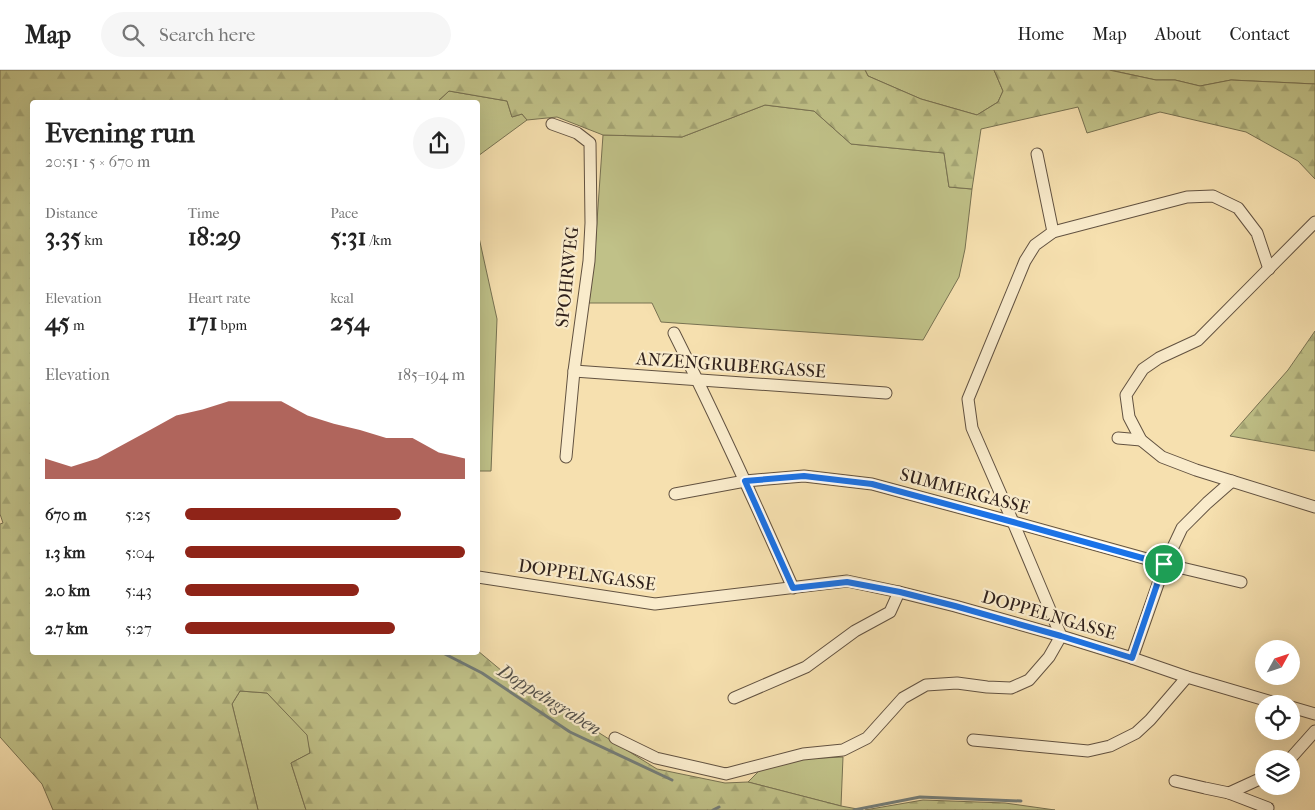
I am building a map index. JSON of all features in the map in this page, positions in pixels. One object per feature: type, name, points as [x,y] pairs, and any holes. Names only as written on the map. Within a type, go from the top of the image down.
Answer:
[{"type":"street","name":"SPOHRWEG","points":[[552,124],[577,133],[590,143],[591,223],[566,457]]},
{"type":"street","points":[[1037,154],[1053,232]]},
{"type":"street","points":[[615,738],[656,758],[726,774],[803,754],[843,750],[867,738],[902,698],[926,685],[957,683],[987,688],[1011,688],[1028,680],[1049,657],[1061,636],[972,428],[968,399],[1025,261],[1035,245],[1053,232],[1187,197],[1213,196],[1238,208],[1256,233],[1269,269]]},
{"type":"street","points":[[1315,222],[1198,340],[1159,358],[1143,369],[1126,395],[1129,417],[1141,440],[1162,457],[1196,470],[1315,507]]},
{"type":"street","points":[[674,333],[698,380],[793,588]]},
{"type":"street","name":"ANZENGRUBERGASSE","points":[[574,371],[886,393]]},
{"type":"street","points":[[1118,438],[1141,440]]},
{"type":"street","name":"SUMMERGASSE","points":[[675,494],[745,481],[804,476],[872,484],[1164,564],[1241,582]]},
{"type":"street","points":[[1132,658],[1164,564],[1182,528],[1232,481]]},
{"type":"street","name":"DOPPELNGASSE","points":[[480,577],[655,604],[847,582],[900,592],[955,606],[1061,636],[1255,697]]},
{"type":"street","points":[[734,698],[806,667],[855,631],[890,612],[900,592]]},
{"type":"street","points":[[973,740],[1088,751],[1110,746],[1136,733],[1188,677]]},
{"type":"street","points":[[1300,710],[1315,714]]},
{"type":"street","points":[[1298,750],[1315,730]]},
{"type":"street","points":[[1175,781],[1229,793],[1268,808]]},
{"type":"street","points":[[1229,793],[1255,781]]},
{"type":"green space","points":[[0,70],[865,70],[868,76],[921,99],[977,115],[998,102],[1003,91],[994,70],[1109,70],[1156,80],[1175,80],[1200,86],[1231,80],[1315,84],[1315,179],[1298,161],[1246,132],[1160,112],[1087,133],[1078,107],[981,129],[972,189],[949,187],[944,153],[851,144],[814,111],[765,105],[682,137],[603,135],[557,117],[527,120],[522,114],[512,117],[507,101],[449,91],[439,100],[30,100],[30,655],[480,655],[480,653],[508,676],[657,769],[725,783],[748,782],[863,810],[306,810],[291,763],[310,753],[307,735],[267,693],[240,691],[232,704],[258,810],[53,810],[42,784],[0,737],[0,524],[3,523],[0,514]]},
{"type":"green space","points":[[865,70],[994,70],[1003,91],[998,102],[977,115],[921,99],[868,76]]},
{"type":"green space","points":[[1110,70],[1315,70],[1315,84],[1231,80],[1200,86],[1175,80],[1156,80]]},
{"type":"green space","points":[[449,91],[507,101],[512,117],[522,114],[527,120],[480,155],[480,100],[439,100]]},
{"type":"green space","points":[[765,105],[814,111],[851,144],[944,153],[949,187],[972,189],[965,249],[959,277],[923,340],[661,322],[652,303],[589,303],[595,250],[603,135],[682,137]]},
{"type":"green space","points":[[480,242],[497,319],[491,471],[480,471]]},
{"type":"green space","points":[[1315,331],[1315,451],[1230,436],[1288,370]]},
{"type":"green space","points":[[240,691],[267,693],[308,735],[310,753],[291,763],[306,810],[258,810],[232,704]]},
{"type":"green space","points":[[843,757],[841,806],[748,782],[762,768],[801,759]]},
{"type":"green space","points":[[923,800],[1005,803],[1055,810],[865,810]]},
{"type":"waterway","name":"Doppelngraben","points":[[447,655],[482,673],[570,732],[672,780]]},
{"type":"waterway","name":"Doppelngraben","points":[[854,810],[920,797],[1021,801]]},
{"type":"waterway","points":[[713,810],[719,807]]},
{"type":"route","points":[[804,476],[872,484],[1164,564],[1132,658],[1061,636],[900,592],[847,582],[793,588],[745,481],[804,476]]}]
